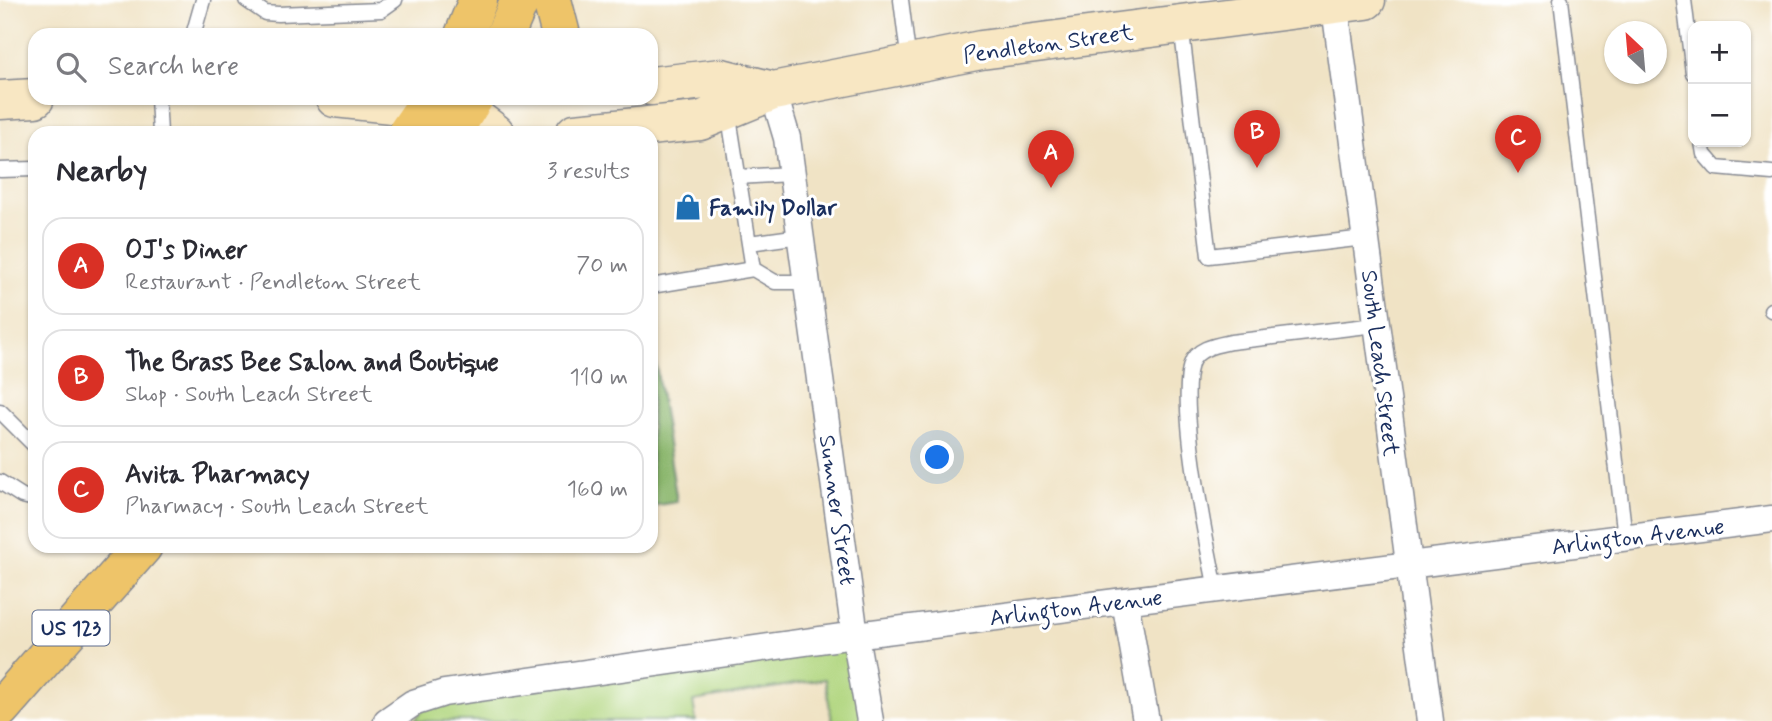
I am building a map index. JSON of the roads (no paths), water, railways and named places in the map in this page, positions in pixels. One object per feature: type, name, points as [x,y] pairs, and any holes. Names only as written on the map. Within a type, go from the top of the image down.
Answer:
[{"type":"highway","points":[[467,28],[478,0]]},
{"type":"highway","points":[[508,28],[520,0]]},
{"type":"highway","points":[[552,0],[559,28]]},
{"type":"highway","name":"US 123","points":[[0,709],[137,553]]},
{"type":"main road","name":"Pendleton Street","points":[[649,126],[700,121],[773,91],[981,50],[1345,1]]},
{"type":"main road","name":"Pendleton Street","points":[[658,85],[721,78],[773,91]]},
{"type":"main road","points":[[0,100],[28,98]]},
{"type":"main road","points":[[388,105],[456,114]]},
{"type":"street","name":"South Leach Street","points":[[1345,1],[1365,238],[1430,721]]},
{"type":"street","name":"Sumner Street","points":[[773,91],[787,138],[855,635],[870,721]]},
{"type":"street","name":"Arlington Avenue","points":[[387,721],[413,703],[444,693],[855,635],[1407,563],[1772,519]]},
{"type":"street","points":[[1125,601],[1146,721]]},
{"type":"lane","points":[[195,28],[203,0]]},
{"type":"lane","points":[[246,0],[265,13],[381,10],[395,0]]},
{"type":"lane","points":[[901,0],[909,65]]},
{"type":"lane","points":[[1561,0],[1625,537]]},
{"type":"lane","points":[[1684,0],[1688,32]]},
{"type":"lane","points":[[1181,24],[1209,256],[1365,238]]},
{"type":"lane","points":[[158,105],[160,126]]},
{"type":"lane","points":[[727,110],[753,269]]},
{"type":"lane","points":[[1703,147],[1704,154],[1716,168],[1772,173]]},
{"type":"lane","points":[[0,170],[28,169]]},
{"type":"lane","points":[[738,177],[792,174]]},
{"type":"lane","points":[[749,243],[800,236]]},
{"type":"lane","points":[[658,285],[753,269],[775,282],[807,282]]},
{"type":"lane","points":[[1216,589],[1187,412],[1191,364],[1196,355],[1210,346],[1231,342],[1377,325]]},
{"type":"lane","points":[[0,411],[28,436]]},
{"type":"lane","points":[[0,482],[28,497]]},
{"type":"place","name":"The Brass Bee Salon and Boutique","points":[[1257,168]]},
{"type":"place","name":"Avita Pharmacy","points":[[1518,173]]},
{"type":"place","name":"OJ's Diner","points":[[1051,188]]},
{"type":"place","name":"Family Dollar","points":[[688,207]]}]
